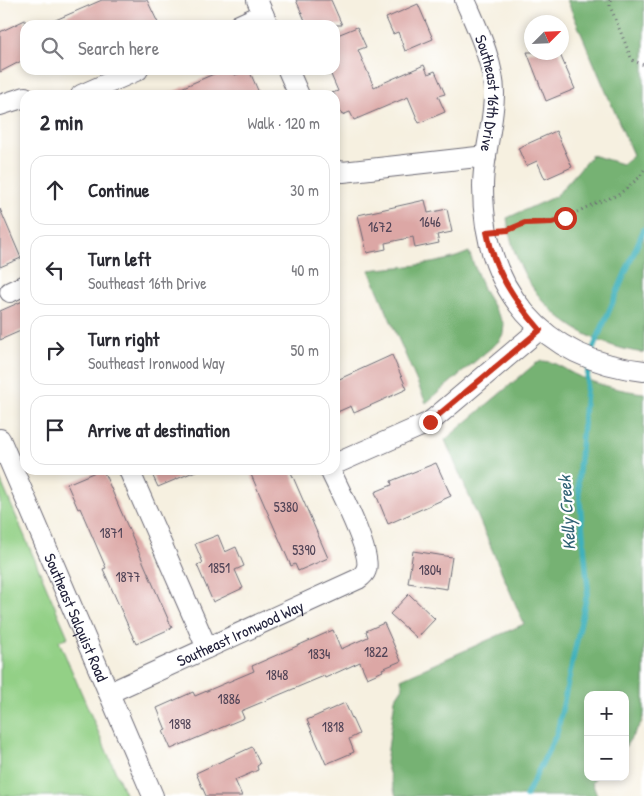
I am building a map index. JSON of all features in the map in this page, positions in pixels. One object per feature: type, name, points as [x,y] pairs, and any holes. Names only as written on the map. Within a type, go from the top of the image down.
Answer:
[{"type":"street","name":"Southeast 16th Drive","points":[[465,0],[488,58],[494,92],[483,185],[484,211],[489,244],[501,278],[540,330],[563,347],[592,360],[619,368],[644,371]]},
{"type":"street","points":[[249,20],[263,13]]},
{"type":"street","points":[[92,90],[127,75]]},
{"type":"street","points":[[290,75],[296,90]]},
{"type":"street","points":[[0,105],[20,99]]},
{"type":"street","points":[[340,171],[486,156]]},
{"type":"street","points":[[340,462],[430,422],[540,330]]},
{"type":"street","name":"Southeast Salquist Road","points":[[0,438],[153,796]]},
{"type":"street","points":[[131,475],[207,648]]},
{"type":"street","name":"Southeast Ironwood Way","points":[[109,692],[358,579],[366,570],[367,558],[362,542],[332,475]]},
{"type":"path","points":[[610,0],[610,6],[632,60],[644,65]]},
{"type":"path","points":[[487,232],[508,230],[525,223],[552,222],[565,218],[593,204],[618,196],[640,177],[644,170]]},
{"type":"green space","points":[[567,0],[644,0],[644,353],[623,349],[603,342],[566,322],[550,309],[536,293],[525,275],[510,237],[507,218],[556,196],[592,155],[622,164],[633,155]]},
{"type":"green space","points":[[469,252],[484,291],[504,324],[503,334],[499,341],[426,403],[369,270],[432,263]]},
{"type":"green space","points":[[547,361],[602,385],[644,393],[644,714],[641,723],[629,741],[629,691],[584,691],[584,781],[593,781],[597,796],[396,796],[386,763],[395,699],[403,687],[401,679],[524,624],[445,440],[535,364]]},
{"type":"green space","points":[[0,479],[68,637],[59,641],[126,796],[0,796]]},
{"type":"building","points":[[102,0],[147,0],[157,20],[56,20]]},
{"type":"building","points":[[296,0],[331,0],[340,20],[305,20]]},
{"type":"building","points":[[418,4],[433,39],[405,51],[398,32],[393,34],[386,18]]},
{"type":"building","points":[[20,22],[20,62],[0,72],[0,32]]},
{"type":"building","points":[[357,27],[366,47],[358,50],[374,87],[424,65],[428,74],[435,71],[445,94],[438,96],[445,112],[419,123],[408,97],[354,120],[350,112],[342,115],[340,111],[340,90],[338,90],[331,75],[340,75],[340,34]]},
{"type":"building","points":[[530,60],[562,60],[575,89],[546,101]]},
{"type":"building","points":[[211,75],[251,75],[258,90],[177,90]]},
{"type":"building","points":[[556,131],[572,167],[545,179],[537,161],[526,166],[518,148]]},
{"type":"building","points":[[425,200],[428,213],[447,209],[452,232],[437,235],[439,243],[415,248],[413,237],[385,243],[386,249],[367,253],[358,215]]},
{"type":"building","points":[[0,209],[20,258],[0,267]]},
{"type":"building","points":[[20,302],[20,331],[0,340],[0,311]]},
{"type":"building","points":[[392,355],[407,389],[354,413],[351,406],[340,411],[340,379]]},
{"type":"building","points":[[436,463],[451,496],[388,524],[375,492],[392,485],[391,481]]},
{"type":"building","points":[[88,475],[105,475],[172,628],[136,644],[103,569],[106,568],[80,508],[78,509],[67,484]]},
{"type":"building","points":[[152,475],[186,475],[158,487]]},
{"type":"building","points":[[251,475],[292,475],[328,558],[298,571],[295,564],[291,566]]},
{"type":"building","points":[[218,535],[225,552],[236,547],[244,566],[235,570],[243,588],[213,602],[197,565],[203,563],[195,544]]},
{"type":"building","points":[[413,551],[452,557],[447,589],[408,583]]},
{"type":"building","points":[[409,594],[435,619],[417,638],[390,614]]},
{"type":"building","points":[[384,623],[401,661],[367,678],[360,662],[241,711],[244,718],[171,749],[163,731],[166,730],[157,708],[193,692],[195,696],[254,671],[252,666],[333,630],[341,649],[368,637],[366,631]]},
{"type":"building","points":[[345,703],[359,734],[349,739],[354,752],[326,764],[307,720]]},
{"type":"building","points":[[252,747],[260,764],[257,766],[258,770],[235,780],[242,796],[206,796],[196,773]]},
{"type":"waterway","name":"Kelly Creek","points":[[526,796],[557,733],[588,589],[578,481],[589,358],[644,229]]},
{"type":"route","points":[[430,422],[540,330],[501,278],[489,244],[487,232],[508,230],[525,223],[552,222],[565,218]]}]
